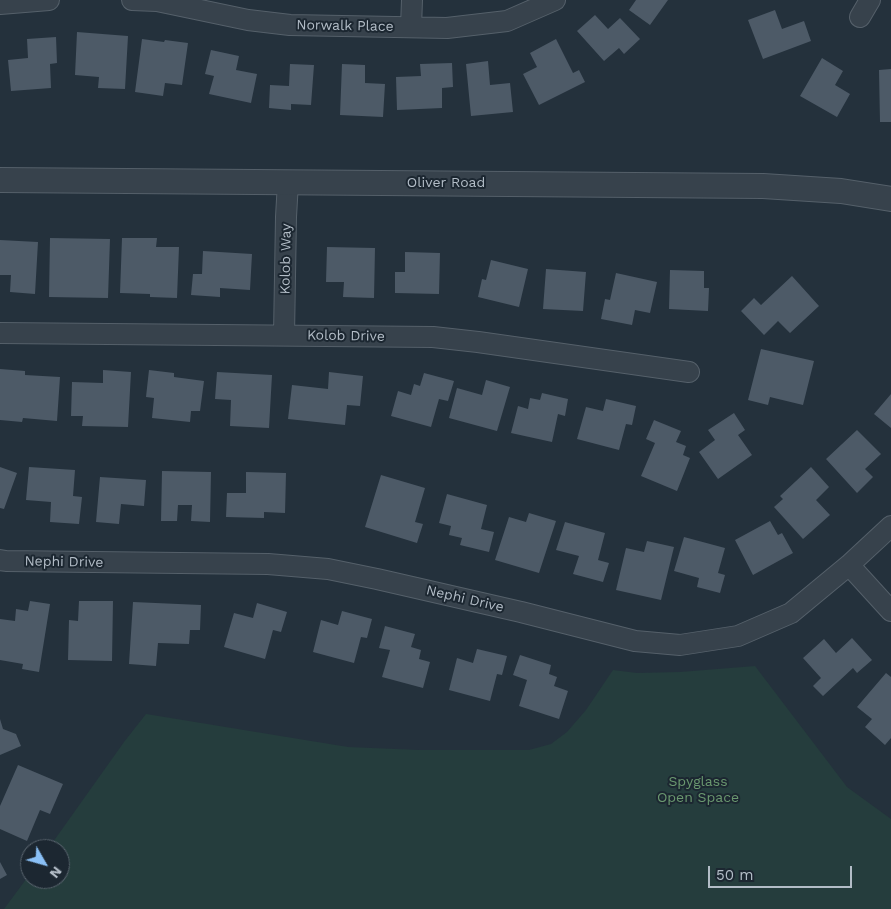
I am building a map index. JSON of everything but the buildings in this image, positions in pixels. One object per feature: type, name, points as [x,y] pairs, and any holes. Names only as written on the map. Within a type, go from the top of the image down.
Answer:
[{"type":"street","points":[[0,4],[49,0]]},
{"type":"street","name":"Norwalk Place","points":[[132,0],[157,1],[248,20],[290,25],[447,28],[507,21],[555,0]]},
{"type":"street","points":[[412,0],[412,27]]},
{"type":"street","name":"Oliver Road","points":[[0,180],[763,186],[840,191],[891,199]]},
{"type":"street","name":"Kolob Way","points":[[284,335],[288,182]]},
{"type":"street","name":"Kolob Drive","points":[[0,333],[433,337],[689,372]]},
{"type":"street","name":"Nephi Drive","points":[[0,560],[6,562],[268,564],[328,569],[492,605],[635,640],[680,645],[738,636],[791,613],[849,565],[891,526]]},
{"type":"street","points":[[849,565],[891,611]]},
{"type":"green space","name":"Spyglass Open Space","points":[[755,666],[847,787],[891,819],[891,909],[4,909],[20,887],[20,889],[70,889],[70,839],[55,839],[146,714],[348,747],[419,750],[529,750],[551,744],[567,732],[586,710],[613,670],[637,673],[680,672]]}]
